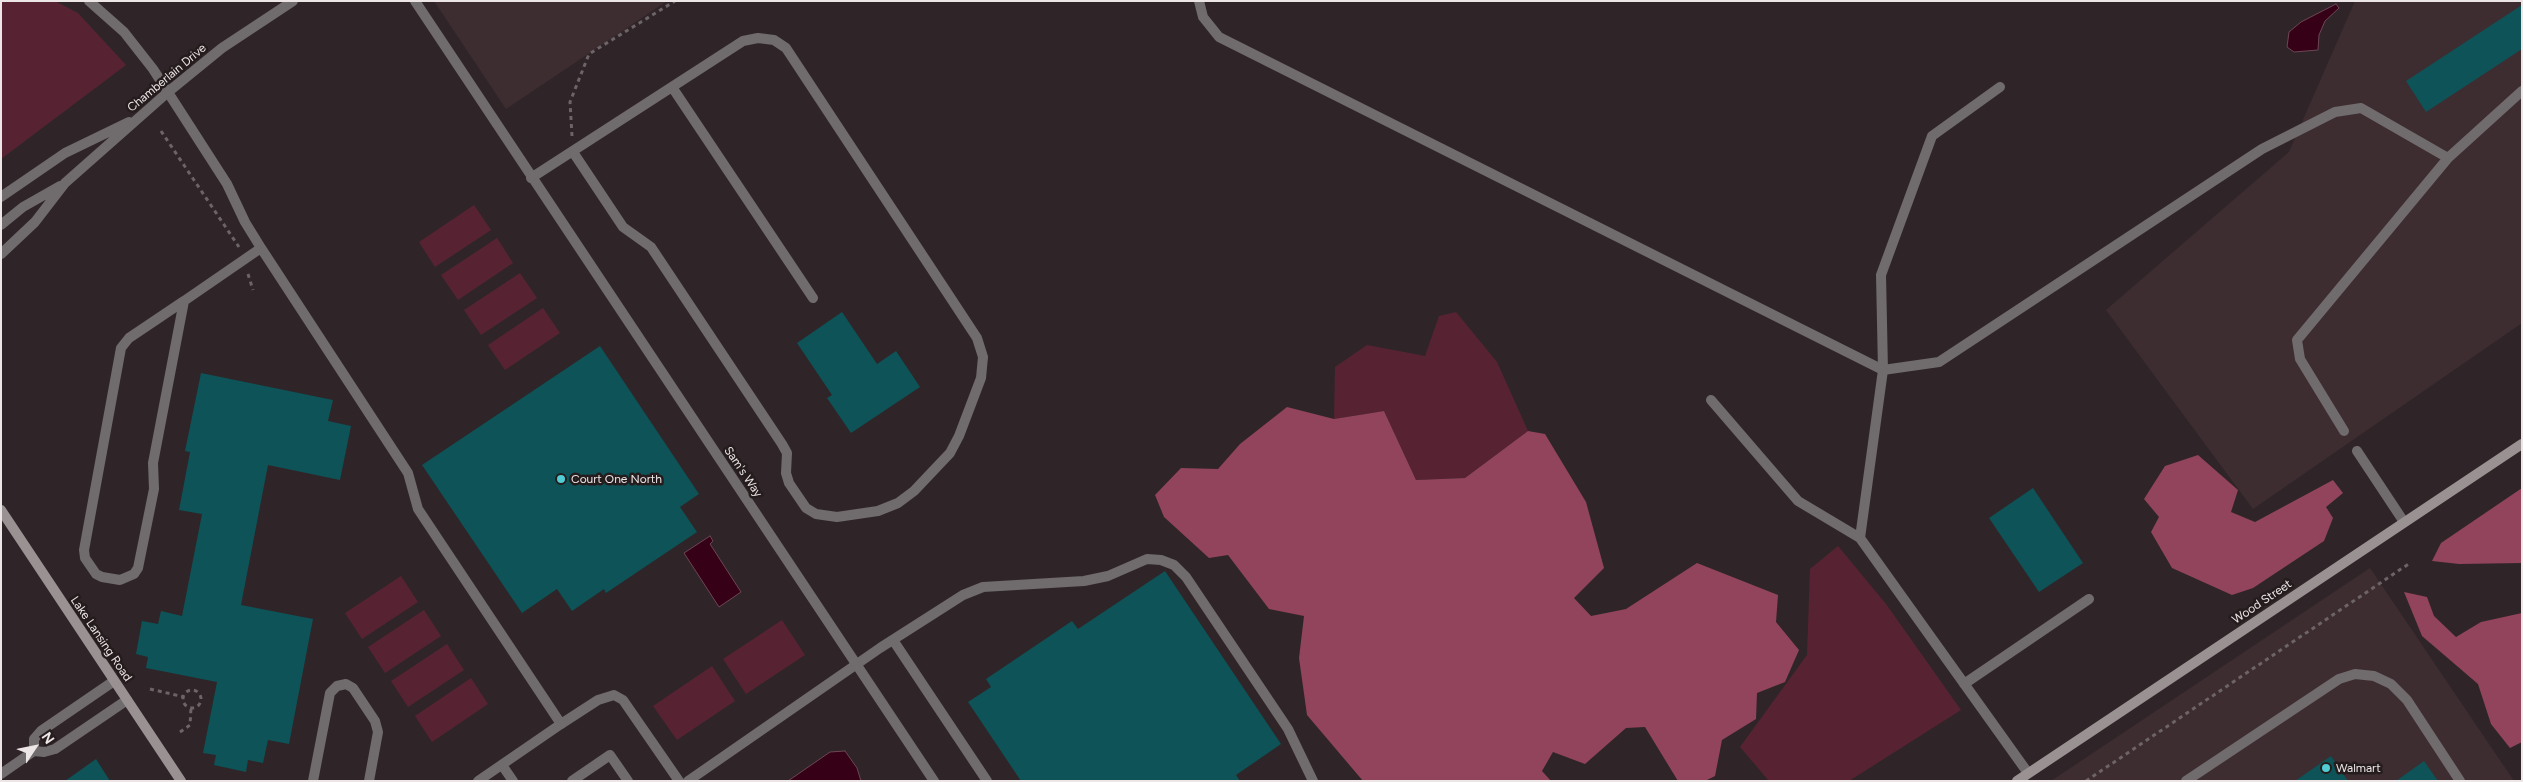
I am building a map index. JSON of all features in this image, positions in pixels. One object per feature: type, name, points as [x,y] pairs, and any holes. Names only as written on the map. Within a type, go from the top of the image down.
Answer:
[{"type":"street","points":[[89,1],[124,32],[168,92],[227,184],[245,222],[261,248],[408,473],[418,509],[562,724]]},
{"type":"street","name":"Chamberlain Drive","points":[[1,254],[35,222],[65,183],[168,92],[222,48],[293,1]]},
{"type":"street","points":[[416,1],[531,178],[743,41],[758,38],[774,40],[786,48],[978,338],[983,357],[981,378],[959,436],[950,453],[914,491],[898,503],[878,511],[837,517],[816,514],[806,508],[789,483],[786,474],[787,453],[782,444],[651,247],[623,227],[573,152]]},
{"type":"street","points":[[1199,1],[1202,17],[1219,37],[1883,370],[1939,362],[2262,149],[2335,112],[2361,108],[2448,158]]},
{"type":"street","points":[[672,87],[813,298]]},
{"type":"street","points":[[1860,538],[1883,370],[1881,276],[1932,136],[2000,87]]},
{"type":"street","points":[[2344,431],[2300,359],[2297,340],[2448,158],[2522,91]]},
{"type":"street","points":[[1,197],[65,153],[141,116]]},
{"type":"street","name":"Sam's Way","points":[[531,178],[934,781]]},
{"type":"street","name":"Chamberlain Drive","points":[[1,225],[23,207],[65,183]]},
{"type":"street","points":[[184,301],[153,463],[154,489],[138,568],[134,574],[120,580],[102,577],[96,574],[85,558],[84,550],[121,348],[129,338],[261,248]]},
{"type":"street","points":[[1710,400],[1798,501],[1860,538],[2028,773]]},
{"type":"street","name":"Wood Street","points":[[2017,781],[2522,444]]},
{"type":"street","points":[[2357,451],[2404,522]]},
{"type":"street","name":"Lake Lansing Road","points":[[1,510],[182,781]]},
{"type":"street","points":[[688,781],[857,664],[963,595],[983,587],[1084,581],[1108,576],[1148,559],[1162,560],[1174,564],[1186,577],[1288,730],[1314,781]]},
{"type":"street","points":[[1964,684],[2089,599]]},
{"type":"street","points":[[893,640],[987,781]]},
{"type":"street","points":[[2186,781],[2339,678],[2356,674],[2374,676],[2391,684],[2407,700],[2460,781]]},
{"type":"street","points":[[34,750],[34,738],[41,731],[114,681]]},
{"type":"street","points":[[312,781],[330,693],[337,686],[346,684],[354,688],[375,721],[378,732],[369,781]]},
{"type":"street","points":[[478,781],[598,700],[614,695],[623,700],[679,781]]},
{"type":"street","points":[[1,774],[34,750],[44,752],[55,749],[127,700]]},
{"type":"street","points":[[572,781],[610,755],[628,781]]},
{"type":"street","points":[[502,765],[512,781]]},
{"type":"path","points":[[573,152],[570,102],[589,54],[675,1]]},
{"type":"path","points":[[161,131],[237,242],[253,290]]},
{"type":"path","points":[[2086,781],[2410,563]]},
{"type":"path","points":[[150,689],[184,697]]},
{"type":"path","points":[[192,690],[199,694],[201,700],[198,705],[191,708],[186,705],[184,697],[187,692],[192,690]]},
{"type":"path","points":[[180,732],[190,725],[191,708]]},
{"type":"shaded area","points":[[1,1],[55,1],[78,13],[126,65],[1,159]]},
{"type":"shaded area","points":[[434,1],[667,1],[506,109]]},
{"type":"shaded area","points":[[2355,1],[2522,1],[2522,323],[2253,509],[2106,310],[2289,152]]},
{"type":"shaded area","points":[[2336,4],[2339,8],[2325,21],[2319,35],[2318,50],[2294,52],[2287,47],[2289,32],[2301,22]]},
{"type":"shaded area","points":[[474,205],[491,230],[435,267],[419,242]]},
{"type":"shaded area","points":[[497,238],[513,263],[458,300],[441,275]]},
{"type":"shaded area","points":[[520,273],[537,298],[481,335],[464,310]]},
{"type":"shaded area","points":[[543,308],[560,333],[505,370],[488,345]]},
{"type":"shaded area","points":[[1456,312],[1497,362],[1528,431],[1465,478],[1416,480],[1384,411],[1334,419],[1335,367],[1367,345],[1425,356],[1439,316]]},
{"type":"shaded area","points":[[1287,407],[1334,419],[1384,411],[1416,480],[1465,478],[1528,431],[1545,434],[1586,502],[1604,568],[1574,598],[1591,616],[1626,609],[1697,563],[1778,595],[1776,622],[1799,650],[1785,682],[1757,693],[1756,719],[1722,740],[1715,776],[1705,781],[1678,781],[1645,727],[1626,728],[1585,764],[1553,752],[1542,771],[1551,781],[1363,781],[1307,715],[1299,658],[1304,616],[1269,609],[1228,555],[1209,558],[1164,517],[1155,495],[1181,468],[1218,469],[1240,444]]},
{"type":"shaded area","points":[[2198,455],[2238,490],[2231,512],[2255,522],[2333,480],[2343,493],[2326,507],[2333,518],[2324,541],[2253,588],[2232,595],[2172,568],[2151,532],[2159,517],[2144,499],[2165,466]]},
{"type":"shaded area","points":[[2522,488],[2522,563],[2459,564],[2432,561],[2441,543]]},
{"type":"shaded area","points":[[710,536],[713,541],[710,544],[741,592],[719,607],[684,553]]},
{"type":"shaded area","points":[[1838,546],[1886,604],[1961,710],[1849,781],[1769,781],[1740,747],[1807,655],[1810,569]]},
{"type":"shaded area","points":[[2370,568],[2514,781],[2051,781]]},
{"type":"shaded area","points":[[401,576],[418,602],[362,639],[345,613]]},
{"type":"shaded area","points":[[2404,592],[2427,597],[2434,616],[2456,637],[2481,622],[2522,613],[2522,742],[2510,748],[2491,724],[2478,684],[2422,636]]},
{"type":"shaded area","points":[[424,610],[441,636],[385,673],[368,647]]},
{"type":"shaded area","points":[[782,620],[805,655],[746,694],[723,659]]},
{"type":"shaded area","points":[[447,644],[464,670],[408,707],[391,681]]},
{"type":"shaded area","points":[[712,666],[735,701],[677,740],[653,706]]},
{"type":"shaded area","points":[[471,678],[488,704],[432,742],[415,716]]},
{"type":"shaded area","points":[[845,751],[857,768],[861,781],[788,781],[830,752]]},
{"type":"building","points":[[2522,5],[2522,49],[2426,112],[2406,81]]},
{"type":"building","points":[[842,312],[877,364],[896,351],[920,387],[851,433],[827,398],[832,395],[797,343]]},
{"type":"building","name":"Court One North","points":[[600,346],[699,494],[680,507],[697,532],[606,593],[604,589],[572,611],[557,589],[522,613],[422,465]]},
{"type":"building","points":[[201,373],[333,400],[328,421],[351,426],[340,480],[268,465],[241,605],[313,619],[289,744],[268,740],[263,763],[248,760],[246,772],[214,765],[216,755],[203,753],[217,682],[146,668],[148,657],[136,654],[142,621],[158,624],[161,611],[182,616],[202,514],[179,510],[190,452],[185,451]]},
{"type":"building","points":[[2033,488],[2083,563],[2039,592],[1989,518]]},
{"type":"building","points":[[1165,571],[1281,744],[1236,775],[1240,781],[1021,781],[968,702],[991,687],[986,679],[1072,621],[1078,629]]},
{"type":"building","name":"Walmart","points":[[2331,756],[2348,781],[2295,781]]},
{"type":"building","points":[[96,759],[110,781],[65,781]]},
{"type":"building","name":"Walmart","points":[[2424,761],[2438,781],[2396,781]]},
{"type":"place","name":"Court One North","points":[[561,479]]},
{"type":"place","name":"Walmart","points":[[2326,768]]}]
